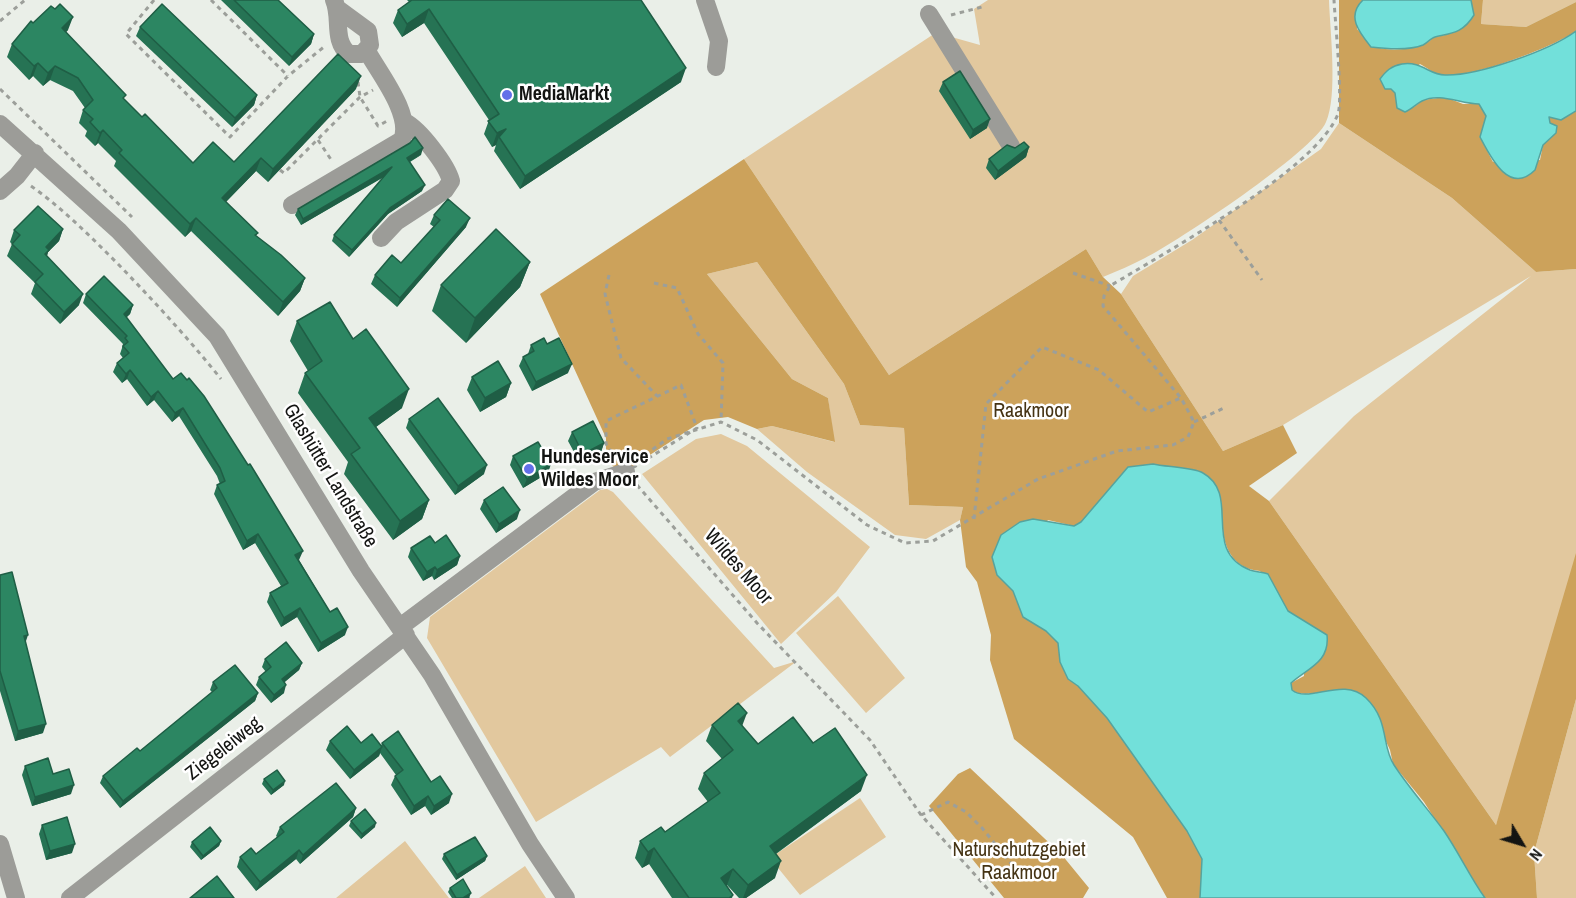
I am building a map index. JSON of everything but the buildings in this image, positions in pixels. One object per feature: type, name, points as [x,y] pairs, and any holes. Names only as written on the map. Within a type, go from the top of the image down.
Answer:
[{"type":"street","points":[[705,0],[719,41],[716,67]]},
{"type":"street","points":[[336,5],[341,44],[349,54],[355,56],[367,51]]},
{"type":"street","points":[[336,5],[368,32],[371,38],[367,51],[403,117],[429,146],[447,171],[451,181],[445,190],[396,222],[381,238]]},
{"type":"street","points":[[930,14],[1011,146]]},
{"type":"street","points":[[291,206],[397,145],[405,132],[403,117]]},
{"type":"street","name":"Glashütter Landstraße","points":[[0,124],[35,153],[119,231],[217,336],[361,571],[403,631],[474,744],[530,844],[566,898]]},
{"type":"street","points":[[0,191],[17,176],[35,153]]},
{"type":"street","points":[[403,631],[594,482],[626,472]]},
{"type":"street","name":"Ziegeleiweg","points":[[70,898],[403,631]]},
{"type":"street","points":[[0,844],[16,898]]},
{"type":"path","points":[[0,21],[25,0]]},
{"type":"path","points":[[154,0],[126,34],[230,137],[288,76],[339,36]]},
{"type":"path","points":[[212,0],[288,76]]},
{"type":"path","points":[[1194,422],[1181,398],[1103,306],[1104,296],[1110,286],[1219,220],[1284,173],[1316,145],[1338,113],[1334,0]]},
{"type":"path","points":[[357,81],[360,97],[378,126],[403,117]]},
{"type":"path","points":[[280,170],[284,173],[360,97],[385,83]]},
{"type":"path","points":[[0,89],[133,218]]},
{"type":"path","points":[[318,140],[342,177]]},
{"type":"path","points":[[26,183],[50,199],[80,226],[178,327],[221,379]]},
{"type":"path","points":[[1219,220],[1262,280]]},
{"type":"path","points":[[1073,273],[1110,286]]},
{"type":"path","points":[[609,275],[605,294],[621,358],[657,396],[681,385],[696,428]]},
{"type":"path","points":[[654,283],[677,288],[698,333],[723,363],[721,422]]},
{"type":"path","points":[[974,519],[986,404],[1042,347],[1099,370],[1148,412],[1181,398]]},
{"type":"path","name":"Wildes Moor","points":[[657,396],[606,421],[606,444],[626,472],[757,622],[870,740],[921,815],[996,898]]},
{"type":"path","points":[[626,472],[643,456],[667,439],[721,422],[757,440],[867,525],[905,543],[933,541],[974,519],[1038,479],[1118,451],[1173,445],[1188,437],[1194,422],[1226,407]]},
{"type":"path","points":[[921,815],[948,802],[966,812],[1018,872]]},
{"type":"shaded area","points":[[988,0],[1329,0],[1332,45],[1330,111],[1326,122],[1316,136],[1272,174],[1161,249],[1103,277],[1086,249],[889,375],[744,159],[943,28],[948,36],[980,45],[974,9]]},
{"type":"shaded area","points":[[1483,0],[1576,0],[1576,2],[1526,27],[1481,24]]},
{"type":"shaded area","points":[[1339,123],[1452,198],[1536,272],[1576,269],[1576,611],[1496,825],[1269,501],[1354,416],[1531,276],[1283,425],[1223,451],[1121,294],[1133,276],[1192,240],[1321,149]]},
{"type":"shaded area","points":[[757,262],[844,384],[860,425],[904,428],[909,505],[963,507],[960,520],[926,539],[895,535],[807,472],[757,429],[772,426],[834,442],[828,398],[792,379],[707,274]]},
{"type":"shaded area","points":[[721,434],[747,446],[870,547],[836,592],[781,644],[642,474],[696,439]]},
{"type":"shaded area","points":[[607,489],[613,492],[774,668],[797,661],[670,757],[661,747],[536,822],[427,638],[430,617],[600,490]]},
{"type":"shaded area","points":[[838,596],[905,678],[866,713],[796,633]]},
{"type":"shaded area","points":[[1576,699],[1576,898],[1537,898],[1534,853]]},
{"type":"shaded area","points":[[860,798],[886,837],[800,895],[770,858]]},
{"type":"shaded area","points":[[405,841],[449,898],[336,898]]},
{"type":"shaded area","points":[[525,866],[546,898],[479,898]]},
{"type":"green space","points":[[1339,0],[1363,0],[1359,4],[1357,29],[1374,46],[1383,49],[1410,48],[1423,44],[1433,37],[1452,33],[1462,28],[1474,15],[1471,0],[1483,0],[1481,24],[1526,27],[1576,2],[1576,31],[1565,38],[1530,54],[1469,73],[1440,75],[1420,64],[1391,89],[1396,93],[1397,108],[1414,107],[1423,100],[1445,97],[1463,104],[1479,104],[1486,116],[1480,137],[1493,162],[1540,160],[1543,145],[1556,133],[1548,120],[1549,117],[1576,111],[1576,269],[1536,272],[1452,198],[1339,123]]},
{"type":"green space","name":"Raakmoor","points":[[744,159],[889,375],[1086,249],[1103,277],[1121,294],[1223,451],[1283,425],[1297,453],[1249,486],[1269,501],[1496,825],[1576,553],[1576,699],[1534,853],[1537,898],[1485,898],[1424,802],[1393,764],[1390,750],[1366,698],[1346,691],[1306,694],[1292,690],[1291,683],[1304,676],[1304,621],[1288,611],[1260,571],[1248,568],[1232,556],[1224,536],[1222,503],[1178,474],[1155,467],[1128,467],[1081,522],[1074,526],[1048,520],[997,575],[1013,591],[1023,617],[1046,631],[1058,643],[1060,662],[1068,679],[1078,686],[1107,718],[1187,831],[1202,859],[1200,898],[1167,898],[1133,837],[1014,739],[990,660],[991,635],[977,582],[966,567],[960,520],[963,507],[909,505],[904,428],[860,425],[844,384],[757,262],[707,274],[792,379],[828,398],[835,442],[772,426],[757,429],[728,417],[704,420],[622,473],[606,461],[606,438],[540,294]]},
{"type":"green space","name":"Naturschutzgebiet Raakmoor","points":[[970,768],[1062,855],[1089,888],[1083,898],[1004,898],[929,806],[958,774]]},
{"type":"water","points":[[1363,0],[1471,0],[1474,15],[1461,29],[1434,38],[1417,47],[1397,49],[1371,47],[1356,24],[1355,12]]},
{"type":"water","points":[[1576,31],[1576,111],[1561,120],[1549,117],[1550,123],[1557,126],[1556,133],[1543,145],[1535,170],[1526,177],[1509,176],[1489,154],[1480,137],[1486,116],[1479,104],[1436,98],[1422,101],[1405,112],[1397,108],[1395,93],[1391,89],[1385,89],[1380,79],[1389,69],[1402,64],[1415,64],[1434,73],[1445,75],[1494,67],[1532,54]]},
{"type":"water","points":[[1153,464],[1198,471],[1214,483],[1220,495],[1223,536],[1227,550],[1235,561],[1250,570],[1268,574],[1288,611],[1327,635],[1325,652],[1316,664],[1291,683],[1292,690],[1308,694],[1347,689],[1366,698],[1379,716],[1394,765],[1444,831],[1485,898],[1200,898],[1202,859],[1187,831],[1107,718],[1078,686],[1068,679],[1060,662],[1058,643],[1046,631],[1023,617],[1013,591],[997,575],[992,557],[1001,535],[1020,522],[1033,519],[1074,526],[1081,522],[1128,467]]},
{"type":"place","name":"MediaMarkt","points":[[507,95]]},
{"type":"place","name":"Hundeservice Wildes Moor","points":[[529,469]]}]
